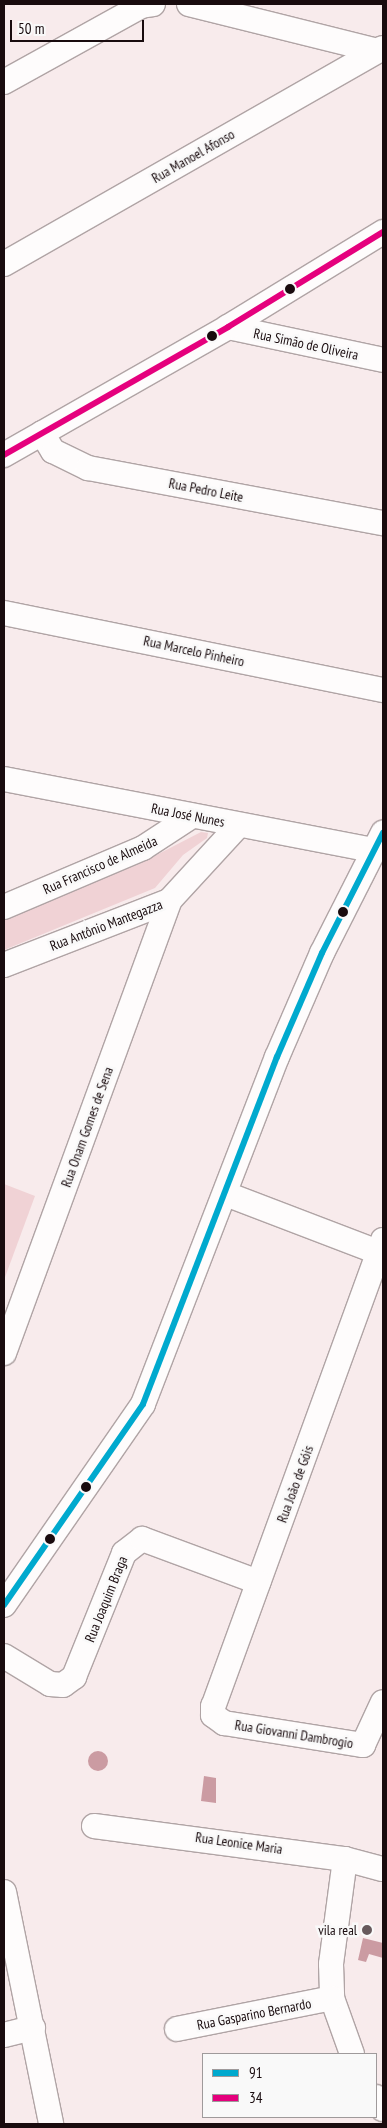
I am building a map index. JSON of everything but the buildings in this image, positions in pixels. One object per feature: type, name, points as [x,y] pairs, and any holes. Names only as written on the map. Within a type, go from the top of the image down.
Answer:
[{"type":"street","points":[[4,82],[141,6],[153,4]]},
{"type":"street","points":[[189,4],[380,49]]},
{"type":"street","name":"Rua Manoel Afonso","points":[[4,264],[380,49]]},
{"type":"street","points":[[4,455],[228,328],[383,232]]},
{"type":"street","name":"Rua Simão de Oliveira","points":[[228,328],[383,360]]},
{"type":"street","name":"Rua Pedro Leite","points":[[42,433],[52,451],[88,468],[383,523]]},
{"type":"street","name":"Rua Marcelo Pinheiro","points":[[4,613],[383,690]]},
{"type":"street","name":"Rua José Nunes","points":[[4,779],[239,825],[378,841]]},
{"type":"street","name":"Rua Francisco de Almeida","points":[[4,907],[143,848],[192,816]]},
{"type":"street","name":"Rua Antônio Mantegazza","points":[[4,965],[169,900],[239,825]]},
{"type":"street","points":[[5,1600],[143,1404],[226,1194],[277,1057],[378,841]]},
{"type":"street","name":"Rua Onam Gomes de Sena","points":[[4,1353],[169,900]]},
{"type":"street","points":[[226,1194],[382,1249]]},
{"type":"street","name":"Rua João de Góis","points":[[224,1723],[213,1715],[213,1706],[382,1249]]},
{"type":"street","name":"Rua Joaquim Braga","points":[[4,1656],[50,1684],[63,1685],[74,1677],[124,1554],[142,1539],[258,1582]]},
{"type":"street","name":"Rua Giovanni Dambrogio","points":[[224,1723],[363,1745],[383,1702]]},
{"type":"street","name":"Rua Leonice Maria","points":[[94,1826],[346,1859],[383,1869]]},
{"type":"street","points":[[346,1859],[331,1964],[332,1998],[352,2053]]},
{"type":"street","points":[[4,1892],[51,2124]]},
{"type":"street","name":"Rua Gasparino Bernardo","points":[[177,2029],[332,1998]]},
{"type":"street","points":[[4,2035],[33,2028]]},
{"type":"shaded area","points":[[201,832],[208,833],[207,838],[183,855],[155,888],[4,950],[4,919],[139,864]]},
{"type":"shaded area","points":[[4,1184],[35,1196],[4,1280]]},
{"type":"shaded area","points":[[98,1751],[105,1754],[108,1761],[105,1768],[98,1771],[91,1768],[88,1761],[91,1754]]},
{"type":"shaded area","points":[[204,1776],[216,1778],[216,1803],[201,1801]]},
{"type":"shaded area","points":[[363,1938],[383,1943],[383,1958],[369,1954],[366,1962],[358,1960]]},
{"type":"transit line","name":"34","points":[[4,455],[228,327],[383,232]]},
{"type":"transit line","name":"91","points":[[4,1605],[143,1404],[277,1057],[322,953],[383,833]]},
{"type":"place","name":"vila real","points":[[367,1930]]}]
